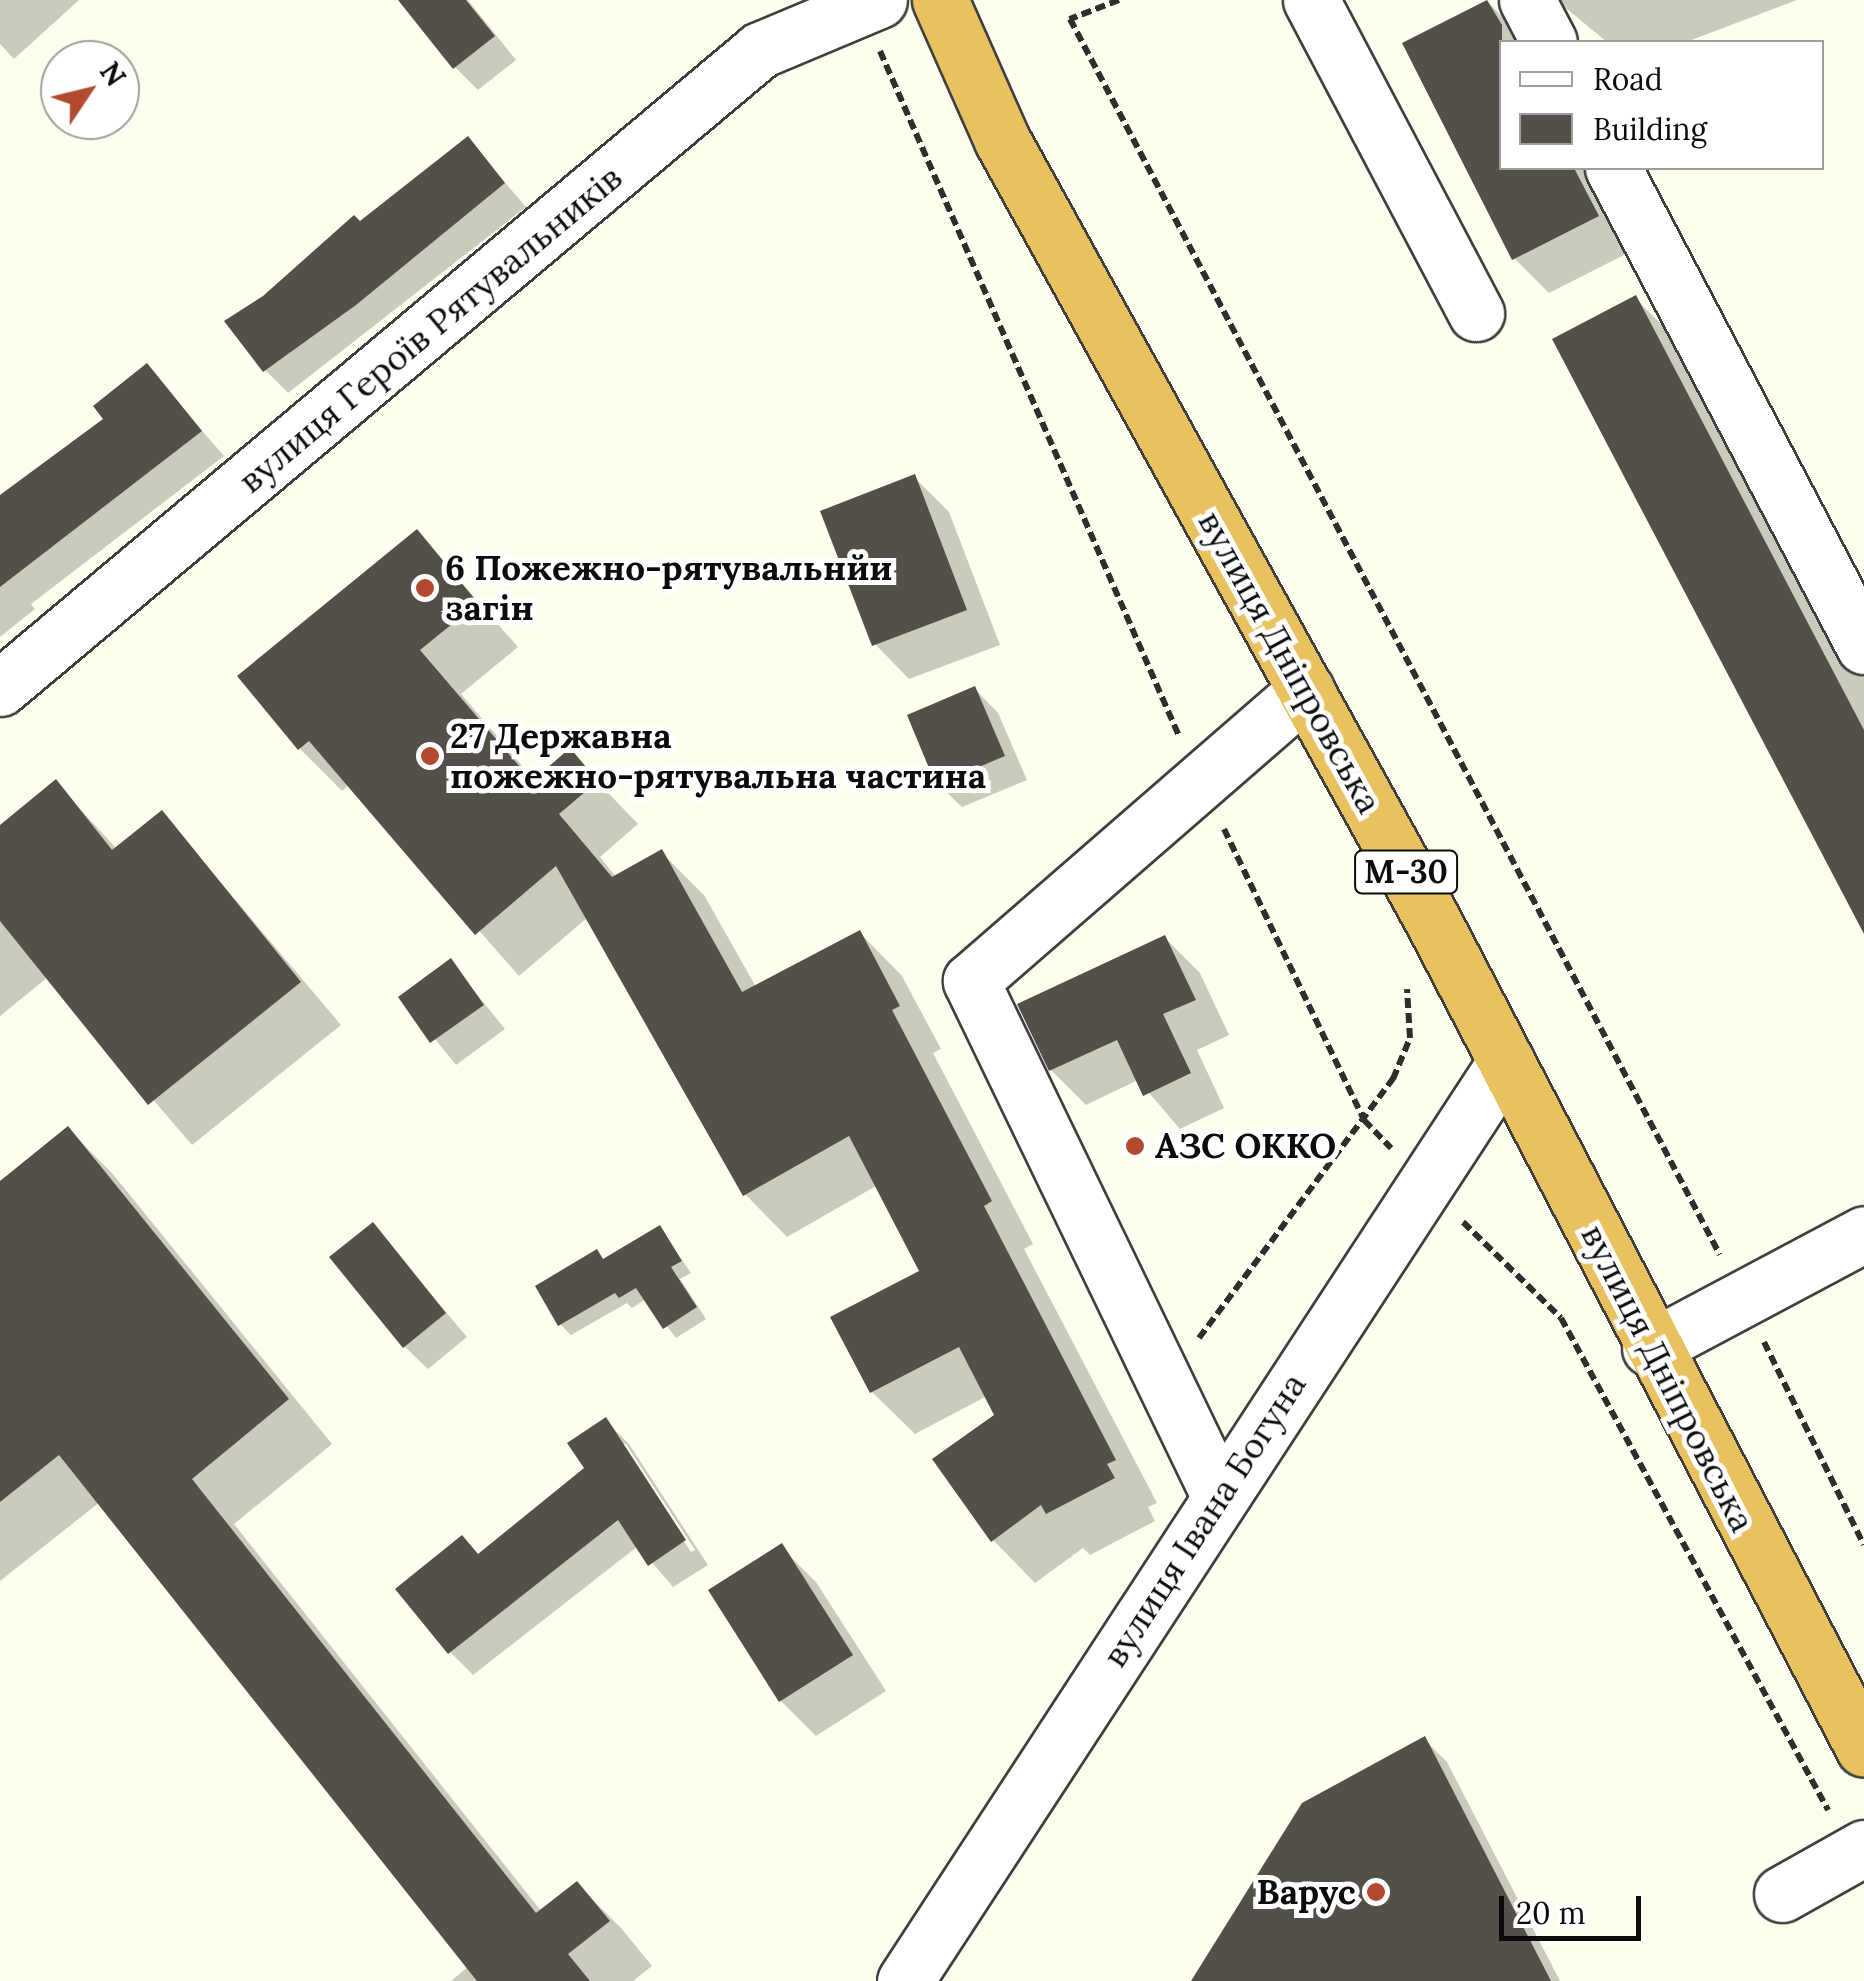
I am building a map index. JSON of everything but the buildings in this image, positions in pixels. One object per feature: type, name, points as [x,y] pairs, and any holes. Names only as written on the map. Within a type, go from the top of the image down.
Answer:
[{"type":"highway","name":"вулиця Дніпровська","points":[[940,0],[1002,140],[1506,1061],[1650,1348],[1864,1749]]},
{"type":"street","name":"вулиця Героїв Рятувальників","points":[[0,688],[760,50],[879,0]]},
{"type":"street","points":[[1311,0],[1476,313]]},
{"type":"street","points":[[1527,0],[1548,40]]},
{"type":"street","points":[[1614,170],[1864,646]]},
{"type":"street","points":[[1220,1496],[970,981],[1306,690]]},
{"type":"street","name":"вулиця Івана Богуна","points":[[905,1981],[1506,1061]]},
{"type":"street","points":[[1650,1348],[1864,1234]]},
{"type":"street","points":[[1782,1894],[1858,1851]]},
{"type":"path","points":[[1119,0],[1070,19],[1742,1297],[1864,1545]]},
{"type":"path","points":[[1198,1340],[1393,1080],[1410,1038],[1407,987]]},
{"type":"path","points":[[1670,1518],[1858,1851]]},
{"type":"place","name":"6 Пожежно-рятувальнйи загін","points":[[425,588]]},
{"type":"place","name":"27 Державна пожежно-рятувальна частина","points":[[430,756]]},
{"type":"place","name":"АЗС ОККО","points":[[1135,1146]]},
{"type":"place","name":"Варус","points":[[1376,1892]]}]
